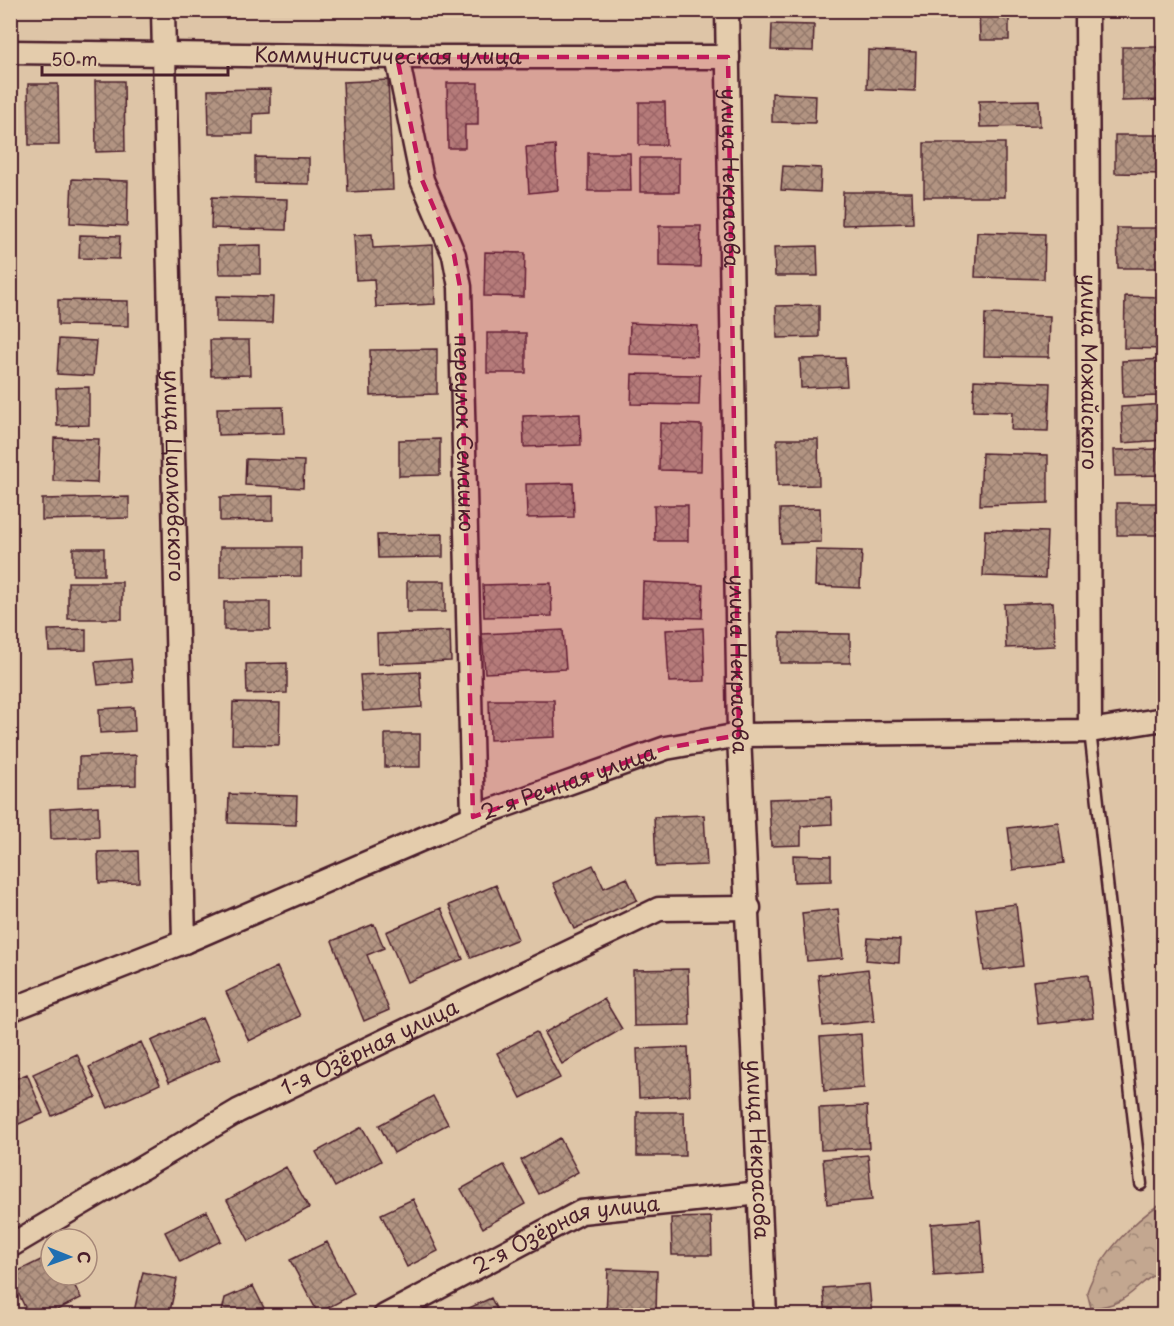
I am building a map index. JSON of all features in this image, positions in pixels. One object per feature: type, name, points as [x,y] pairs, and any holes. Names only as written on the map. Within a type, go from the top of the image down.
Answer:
[{"type":"street","name":"улица Циолковского","points":[[163,10],[184,942]]},
{"type":"street","name":"улица Некрасова","points":[[727,10],[739,735],[749,908],[765,1316]]},
{"type":"street","name":"улица Можайского","points":[[1087,10],[1090,731]]},
{"type":"street","name":"Коммунистическая улица","points":[[10,52],[397,57],[728,57]]},
{"type":"street","name":"переулок Семашко","points":[[397,57],[422,180],[454,255],[460,287],[473,817]]},
{"type":"street","name":"2-я Речная улица","points":[[10,1010],[184,942],[473,817],[666,748],[739,735],[1090,731],[1164,719]]},
{"type":"street","name":"1-я Озёрная улица","points":[[10,1246],[238,1111],[659,909],[749,908]]},
{"type":"street","name":"2-я Озёрная улица","points":[[385,1316],[581,1212],[760,1193]]},
{"type":"lane","points":[[1090,731],[1142,1184]]},
{"type":"highlighted area","points":[[397,57],[728,57],[739,735],[666,748],[473,817],[460,287],[454,255],[422,180]]},
{"type":"green space","points":[[1163,1202],[1163,1269],[1123,1299],[1091,1308],[1087,1292],[1108,1253],[1128,1230]]},
{"type":"building","points":[[63,10],[117,10],[117,13],[63,13]]},
{"type":"building","points":[[202,10],[231,10],[231,14],[201,13]]},
{"type":"building","points":[[394,10],[431,10],[431,13],[394,13]]},
{"type":"building","points":[[979,10],[1009,10],[1009,40],[980,40]]},
{"type":"building","points":[[772,24],[814,25],[813,51],[771,50]]},
{"type":"building","points":[[1122,47],[1164,47],[1164,100],[1122,101]]},
{"type":"building","points":[[868,50],[916,52],[915,91],[867,89]]},
{"type":"building","points":[[388,80],[393,190],[348,192],[343,82]]},
{"type":"building","points":[[95,81],[124,81],[125,151],[96,152]]},
{"type":"building","points":[[447,83],[478,83],[478,125],[465,125],[465,148],[448,148]]},
{"type":"building","points":[[28,84],[58,84],[59,145],[29,145]]},
{"type":"building","points":[[270,89],[270,113],[253,114],[253,134],[209,134],[208,90]]},
{"type":"building","points":[[772,93],[816,95],[815,123],[772,122]]},
{"type":"building","points":[[1039,100],[1040,126],[980,127],[979,101]]},
{"type":"building","points":[[639,102],[665,102],[666,145],[639,145]]},
{"type":"building","points":[[1115,135],[1164,135],[1164,174],[1115,173]]},
{"type":"building","points":[[924,143],[1005,143],[1005,197],[924,197]]},
{"type":"building","points":[[555,145],[558,190],[529,193],[526,147]]},
{"type":"building","points":[[588,153],[630,153],[631,191],[588,191]]},
{"type":"building","points":[[255,157],[309,158],[309,184],[255,183]]},
{"type":"building","points":[[640,158],[679,158],[679,192],[640,192]]},
{"type":"building","points":[[783,166],[821,168],[820,192],[781,190]]},
{"type":"building","points":[[72,179],[128,181],[127,226],[70,223]]},
{"type":"building","points":[[843,192],[912,192],[913,223],[842,225]]},
{"type":"building","points":[[212,197],[287,199],[286,230],[211,228]]},
{"type":"building","points":[[659,226],[701,226],[700,267],[659,266]]},
{"type":"building","points":[[1117,228],[1164,228],[1164,268],[1118,268]]},
{"type":"building","points":[[977,232],[1045,234],[1044,279],[975,277]]},
{"type":"building","points":[[372,234],[373,248],[433,245],[435,304],[376,307],[374,279],[356,280],[354,235]]},
{"type":"building","points":[[80,235],[120,236],[119,259],[79,258]]},
{"type":"building","points":[[261,245],[261,274],[219,274],[218,246]]},
{"type":"building","points":[[817,246],[818,276],[775,276],[774,247]]},
{"type":"building","points":[[485,252],[525,253],[524,297],[484,296]]},
{"type":"building","points":[[216,296],[273,297],[272,323],[216,322]]},
{"type":"building","points":[[1125,296],[1164,297],[1164,349],[1124,348]]},
{"type":"building","points":[[58,300],[128,301],[128,326],[58,325]]},
{"type":"building","points":[[819,305],[819,337],[777,338],[776,306]]},
{"type":"building","points":[[985,314],[1050,316],[1049,357],[984,356]]},
{"type":"building","points":[[630,323],[698,326],[697,356],[629,354]]},
{"type":"building","points":[[487,333],[526,333],[526,373],[487,373]]},
{"type":"building","points":[[59,339],[96,341],[93,376],[57,374]]},
{"type":"building","points":[[210,340],[249,340],[250,375],[211,376]]},
{"type":"building","points":[[437,349],[437,394],[371,396],[370,350]]},
{"type":"building","points":[[845,358],[847,386],[801,388],[800,359]]},
{"type":"building","points":[[1164,359],[1164,396],[1123,397],[1122,361]]},
{"type":"building","points":[[632,374],[700,375],[699,405],[631,404]]},
{"type":"building","points":[[974,380],[1050,383],[1048,431],[1011,430],[1012,412],[973,411]]},
{"type":"building","points":[[89,387],[89,425],[57,426],[56,388]]},
{"type":"building","points":[[1164,404],[1164,440],[1123,443],[1121,407]]},
{"type":"building","points":[[283,407],[284,433],[218,435],[217,408]]},
{"type":"building","points":[[580,414],[581,445],[524,447],[523,416]]},
{"type":"building","points":[[660,423],[702,425],[701,471],[659,470]]},
{"type":"building","points":[[54,438],[99,439],[97,483],[53,481]]},
{"type":"building","points":[[440,439],[440,475],[399,476],[399,440]]},
{"type":"building","points":[[777,439],[818,439],[819,485],[778,486]]},
{"type":"building","points":[[1164,449],[1164,475],[1115,476],[1114,450]]},
{"type":"building","points":[[982,453],[1048,455],[1048,503],[980,505]]},
{"type":"building","points":[[246,459],[304,461],[303,488],[245,485]]},
{"type":"building","points":[[573,483],[574,517],[527,518],[526,484]]},
{"type":"building","points":[[273,496],[273,520],[220,521],[220,497]]},
{"type":"building","points":[[129,497],[129,518],[42,520],[42,499]]},
{"type":"building","points":[[1117,503],[1164,503],[1164,535],[1117,535]]},
{"type":"building","points":[[654,505],[688,505],[688,541],[655,541]]},
{"type":"building","points":[[820,508],[821,542],[781,543],[780,509]]},
{"type":"building","points":[[985,530],[1047,532],[1045,578],[983,576]]},
{"type":"building","points":[[443,534],[443,557],[378,558],[377,535]]},
{"type":"building","points":[[220,547],[301,547],[301,576],[220,577]]},
{"type":"building","points":[[73,548],[104,548],[104,575],[73,575]]},
{"type":"building","points":[[816,550],[862,551],[860,588],[815,586]]},
{"type":"building","points":[[407,581],[445,581],[445,612],[407,612]]},
{"type":"building","points":[[68,582],[122,582],[122,619],[68,619]]},
{"type":"building","points":[[643,582],[703,585],[702,618],[642,616]]},
{"type":"building","points":[[551,583],[552,616],[484,617],[483,585]]},
{"type":"building","points":[[224,602],[270,602],[270,630],[224,630]]},
{"type":"building","points":[[1053,602],[1055,646],[1006,648],[1004,604]]},
{"type":"building","points":[[703,628],[705,681],[669,682],[666,630]]},
{"type":"building","points":[[86,629],[86,650],[49,651],[48,630]]},
{"type":"building","points":[[563,630],[566,669],[485,673],[482,634]]},
{"type":"building","points":[[450,631],[451,661],[378,664],[377,634]]},
{"type":"building","points":[[780,633],[850,634],[850,663],[780,663]]},
{"type":"building","points":[[131,659],[133,682],[98,685],[95,662]]},
{"type":"building","points":[[287,663],[287,693],[247,694],[246,664]]},
{"type":"building","points":[[420,672],[422,707],[363,711],[360,675]]},
{"type":"building","points":[[489,700],[554,700],[555,737],[490,740]]},
{"type":"building","points":[[233,702],[280,703],[279,745],[232,744]]},
{"type":"building","points":[[134,707],[135,731],[100,733],[99,709]]},
{"type":"building","points":[[385,734],[420,734],[420,767],[385,767]]},
{"type":"building","points":[[136,755],[136,785],[79,787],[79,757]]},
{"type":"building","points":[[229,794],[297,796],[296,825],[228,823]]},
{"type":"building","points":[[831,797],[832,824],[801,826],[801,845],[771,846],[769,799]]},
{"type":"building","points":[[98,806],[99,837],[51,839],[50,809]]},
{"type":"building","points":[[704,815],[707,865],[656,867],[654,817]]},
{"type":"building","points":[[1058,822],[1064,863],[1013,870],[1008,828]]},
{"type":"building","points":[[138,851],[139,882],[99,883],[98,852]]},
{"type":"building","points":[[793,855],[831,856],[831,881],[794,882]]},
{"type":"building","points":[[593,865],[604,888],[627,878],[637,900],[574,929],[553,883]]},
{"type":"building","points":[[1159,866],[1164,866],[1163,927]]},
{"type":"building","points":[[496,885],[518,939],[471,958],[449,905]]},
{"type":"building","points":[[1016,904],[1023,966],[984,971],[976,909]]},
{"type":"building","points":[[441,908],[463,959],[407,982],[386,932]]},
{"type":"building","points":[[838,909],[843,958],[807,961],[802,913]]},
{"type":"building","points":[[374,924],[384,948],[367,955],[389,1010],[364,1021],[332,941]]},
{"type":"building","points":[[868,938],[900,940],[899,963],[866,960]]},
{"type":"building","points":[[277,967],[300,1016],[249,1041],[226,992]]},
{"type":"building","points":[[688,969],[690,1025],[634,1026],[633,970]]},
{"type":"building","points":[[868,969],[874,1021],[823,1026],[818,975]]},
{"type":"building","points":[[1088,975],[1093,1018],[1038,1024],[1033,981]]},
{"type":"building","points":[[604,999],[622,1029],[562,1064],[544,1033]]},
{"type":"building","points":[[202,1018],[220,1059],[169,1082],[151,1041]]},
{"type":"building","points":[[536,1032],[560,1078],[521,1098],[497,1053]]},
{"type":"building","points":[[861,1034],[864,1088],[824,1091],[820,1037]]},
{"type":"building","points":[[141,1042],[160,1084],[108,1108],[89,1067]]},
{"type":"building","points":[[688,1047],[690,1095],[639,1098],[637,1049]]},
{"type":"building","points":[[77,1054],[96,1097],[52,1116],[33,1074]]},
{"type":"building","points":[[27,1074],[43,1113],[10,1128],[10,1081]]},
{"type":"building","points":[[433,1096],[448,1124],[394,1153],[379,1125]]},
{"type":"building","points":[[867,1106],[869,1148],[821,1150],[819,1108]]},
{"type":"building","points":[[637,1112],[684,1112],[685,1156],[637,1156]]},
{"type":"building","points":[[362,1127],[381,1161],[335,1187],[316,1152]]},
{"type":"building","points":[[560,1138],[578,1172],[539,1194],[521,1160]]},
{"type":"building","points":[[868,1155],[872,1200],[827,1204],[823,1159]]},
{"type":"building","points":[[504,1165],[525,1204],[483,1228],[461,1189]]},
{"type":"building","points":[[286,1167],[309,1208],[249,1241],[227,1200]]},
{"type":"building","points":[[413,1199],[438,1251],[407,1267],[381,1214]]},
{"type":"building","points":[[207,1211],[221,1241],[180,1262],[165,1232]]},
{"type":"building","points":[[711,1217],[712,1255],[672,1255],[671,1218]]},
{"type":"building","points":[[980,1220],[984,1273],[934,1276],[931,1224]]},
{"type":"building","points":[[327,1242],[354,1294],[318,1313],[290,1260]]},
{"type":"building","points":[[39,1261],[39,1287],[75,1287],[81,1298],[45,1316],[29,1316],[10,1275]]},
{"type":"building","points":[[608,1269],[657,1271],[656,1316],[606,1316]]},
{"type":"building","points":[[143,1272],[177,1279],[169,1316],[133,1316]]},
{"type":"building","points":[[869,1284],[872,1316],[826,1316],[823,1288]]},
{"type":"building","points":[[253,1286],[268,1316],[221,1316],[225,1298]]},
{"type":"building","points":[[491,1298],[500,1316],[452,1316]]}]
